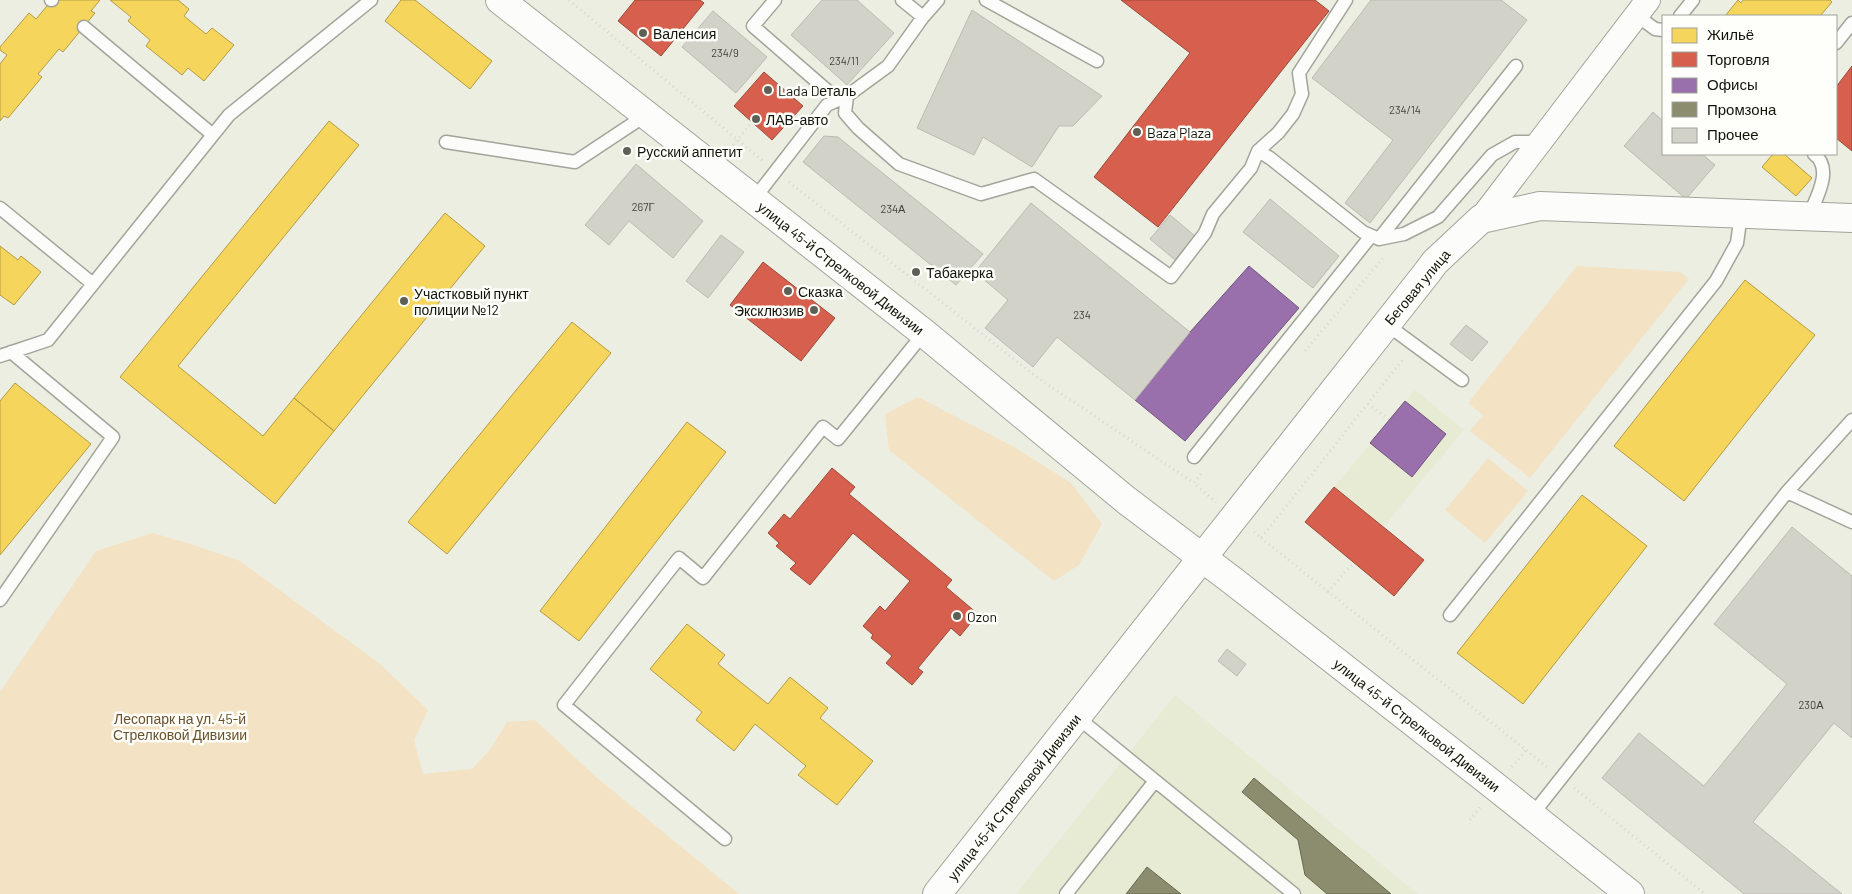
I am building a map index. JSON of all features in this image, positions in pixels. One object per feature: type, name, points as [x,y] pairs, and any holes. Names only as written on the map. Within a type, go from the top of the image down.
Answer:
[{"type":"main road","name":"улица 45-й Стрелковой Дивизии","points":[[500,0],[924,332],[1126,500],[1532,815],[1630,894]]},
{"type":"main road","points":[[1481,219],[1540,206],[1852,218]]},
{"type":"main road","name":"Беговая улица","points":[[1203,559],[1435,262],[1481,219]]},
{"type":"main road","name":"улица 45-й Стрелковой Дивизии","points":[[937,894],[1203,559]]},
{"type":"street","points":[[1481,219],[1642,7]]},
{"type":"lane","points":[[6,354],[48,340],[229,115],[371,0]]},
{"type":"lane","points":[[775,0],[753,26],[843,98],[845,113],[858,128],[899,164],[981,194],[1034,179],[1172,277],[1205,233],[1213,214],[1251,168],[1258,151],[1278,133],[1293,114],[1302,94],[1299,73],[1344,1]]},
{"type":"lane","points":[[902,0],[923,17]]},
{"type":"lane","points":[[754,199],[827,105],[843,98],[888,66],[923,17],[938,0]]},
{"type":"lane","points":[[986,0],[1097,61]]},
{"type":"lane","points":[[1681,15],[1693,0]]},
{"type":"lane","points":[[1642,7],[1654,29],[1662,30]]},
{"type":"lane","points":[[1837,42],[1852,23]]},
{"type":"lane","points":[[84,27],[213,135]]},
{"type":"lane","points":[[1194,457],[1516,66]]},
{"type":"lane","points":[[446,142],[575,162],[646,115]]},
{"type":"lane","points":[[1258,151],[1270,158],[1358,229],[1375,237],[1404,234],[1438,217],[1492,155],[1515,142],[1540,142]]},
{"type":"lane","points":[[1809,216],[1824,175],[1823,164],[1816,155]]},
{"type":"lane","points":[[0,208],[94,284]]},
{"type":"lane","points":[[1450,615],[1716,281],[1737,244],[1742,214]]},
{"type":"lane","points":[[1386,324],[1462,380]]},
{"type":"lane","points":[[725,839],[564,705],[679,558],[703,578],[823,427],[838,439],[924,332]]},
{"type":"lane","points":[[0,600],[113,437],[6,354]]},
{"type":"lane","points":[[1532,815],[1787,492],[1852,420]]},
{"type":"lane","points":[[1787,492],[1852,522]]},
{"type":"lane","points":[[1077,717],[1294,894]]},
{"type":"lane","points":[[1066,894],[1155,781]]},
{"type":"path","points":[[569,0],[776,171],[1038,378],[1194,483]]},
{"type":"path","points":[[714,168],[752,122]]},
{"type":"path","points":[[1368,404],[1390,420]]},
{"type":"path","points":[[1261,538],[1705,894]]},
{"type":"path","points":[[1328,592],[1353,563]]},
{"type":"shaded area","points":[[1415,390],[1464,430],[1384,526],[1424,560],[1394,596],[1305,522]]},
{"type":"shaded area","points":[[1175,695],[1418,894],[1016,894]]},
{"type":"green space","points":[[1577,266],[1680,272],[1689,279],[1530,478],[1470,431],[1483,415],[1468,403]]},
{"type":"green space","points":[[918,397],[1016,448],[1071,483],[1102,524],[1079,565],[1054,581],[889,450],[885,414]]},
{"type":"green space","points":[[1488,458],[1528,491],[1485,543],[1445,510]]},
{"type":"green space","name":"Лесопарк на ул. 45-й Стрелковой Дивизии","points":[[153,533],[240,561],[380,664],[428,710],[414,740],[423,774],[472,769],[489,751],[507,722],[535,720],[596,777],[739,894],[0,894],[0,692],[96,551]]},
{"type":"building: Жильё","points":[[52,0],[100,0],[91,11],[95,13],[63,52],[59,49],[38,74],[42,77],[8,118],[4,116],[0,121],[0,64],[7,55],[0,50],[0,47],[29,13],[36,19]]},
{"type":"building: Жильё","points":[[110,0],[178,0],[189,9],[184,16],[206,34],[212,28],[234,45],[204,81],[188,68],[182,75],[146,46],[150,40],[128,21],[131,17]]},
{"type":"building: Жильё","points":[[401,0],[415,0],[492,61],[470,89],[385,21]]},
{"type":"building: Жильё","points":[[1738,0],[1741,3],[1743,0],[1830,0],[1832,2],[1821,15],[1726,15]]},
{"type":"building: Жильё","points":[[329,121],[359,145],[178,366],[263,436],[294,398],[334,431],[275,504],[120,377]]},
{"type":"building: Жильё","points":[[1772,155],[1785,155],[1812,178],[1796,196],[1762,167]]},
{"type":"building: Жильё","points":[[445,213],[485,246],[334,431],[294,398]]},
{"type":"building: Жильё","points":[[0,246],[18,260],[21,256],[41,272],[14,305],[0,295]]},
{"type":"building: Жильё","points":[[1745,280],[1815,335],[1684,501],[1614,446]]},
{"type":"building: Жильё","points":[[572,322],[611,353],[447,554],[408,522]]},
{"type":"building: Жильё","points":[[15,383],[91,444],[0,555],[0,401]]},
{"type":"building: Жильё","points":[[687,422],[726,452],[579,641],[540,611]]},
{"type":"building: Жильё","points":[[1582,495],[1647,546],[1523,704],[1457,653]]},
{"type":"building: Жильё","points":[[687,624],[725,655],[718,664],[768,704],[790,677],[828,708],[820,718],[873,761],[837,805],[798,775],[806,766],[755,724],[734,751],[696,720],[702,712],[650,669]]},
{"type":"building: Торговля","points":[[635,0],[700,0],[704,3],[661,56],[618,21]]},
{"type":"building: Торговля","points":[[1121,0],[1315,0],[1329,11],[1158,227],[1094,177],[1190,53]]},
{"type":"building: Торговля","points":[[1852,66],[1852,151],[1837,139],[1837,86]]},
{"type":"building: Торговля","points":[[764,72],[803,106],[772,140],[734,106]]},
{"type":"building: Торговля","points":[[763,262],[835,318],[801,361],[730,305]]},
{"type":"building: Торговля","points":[[832,468],[855,487],[849,494],[952,580],[946,587],[978,614],[960,636],[951,628],[918,668],[923,672],[912,685],[886,663],[892,656],[871,638],[873,635],[863,626],[880,606],[885,611],[910,581],[853,533],[810,585],[790,569],[796,563],[776,546],[779,543],[768,533],[784,514],[790,519]]},
{"type":"building: Торговля","points":[[1334,487],[1424,560],[1394,596],[1305,522]]},
{"type":"building: Офисы","points":[[1249,266],[1299,308],[1185,441],[1135,400],[1190,332]]},
{"type":"building: Офисы","points":[[1405,401],[1446,434],[1412,477],[1370,443]]},
{"type":"building: Промзона","points":[[1254,778],[1391,894],[1327,894],[1305,875],[1298,840],[1242,792]]},
{"type":"building: Промзона","points":[[1147,867],[1181,894],[1126,894]]},
{"type":"building: Прочее","points":[[822,0],[857,0],[894,33],[847,85],[791,35]]},
{"type":"building: Прочее","points":[[1371,0],[1501,0],[1527,20],[1370,223],[1345,203],[1393,140],[1312,78]]},
{"type":"building: Прочее","points":[[972,10],[1102,96],[1073,126],[1059,126],[1032,167],[983,137],[974,155],[917,128]]},
{"type":"building: Прочее","points":[[713,11],[767,57],[736,93],[682,47]]},
{"type":"building: Прочее","points":[[1653,112],[1662,120],[1662,155],[1703,155],[1715,165],[1686,199],[1624,146]]},
{"type":"building: Прочее","points":[[824,136],[838,137],[983,254],[956,285],[803,162]]},
{"type":"building: Прочее","points":[[636,164],[703,221],[673,258],[629,221],[609,245],[585,225]]},
{"type":"building: Прочее","points":[[1270,199],[1339,256],[1313,288],[1243,232]]},
{"type":"building: Прочее","points":[[1031,203],[1190,332],[1135,400],[1057,337],[1033,367],[985,328],[1008,300],[975,272]]},
{"type":"building: Прочее","points":[[1170,215],[1195,236],[1175,260],[1150,239]]},
{"type":"building: Прочее","points":[[721,235],[744,252],[708,298],[686,281]]},
{"type":"building: Прочее","points":[[1466,325],[1488,342],[1472,361],[1450,344]]},
{"type":"building: Прочее","points":[[1792,527],[1852,576],[1852,738],[1834,723],[1753,822],[1842,894],[1744,894],[1602,778],[1639,733],[1704,786],[1787,684],[1714,624]]},
{"type":"building: Прочее","points":[[1227,649],[1246,664],[1237,676],[1218,661]]},
{"type":"place","name":"Валенсия","points":[[643,33]]},
{"type":"place","name":"Lada Dеталь","points":[[768,90]]},
{"type":"place","name":"ЛАВ-авто","points":[[756,119]]},
{"type":"place","name":"Baza Plaza","points":[[1137,132]]},
{"type":"place","name":"Русский аппетит","points":[[627,151]]},
{"type":"place","name":"Табакерка","points":[[916,272]]},
{"type":"place","name":"Сказка","points":[[788,291]]},
{"type":"place","name":"Участковый пункт полиции №12","points":[[404,301]]},
{"type":"place","name":"Эксклюзив","points":[[814,310]]},
{"type":"place","name":"Ozon","points":[[957,616]]}]
